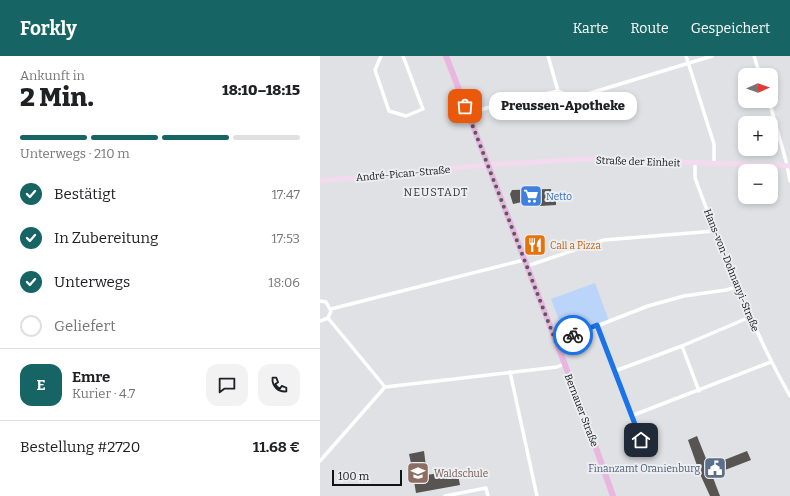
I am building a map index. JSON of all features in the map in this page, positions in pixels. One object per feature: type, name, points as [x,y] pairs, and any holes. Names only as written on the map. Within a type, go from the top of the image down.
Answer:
[{"type":"main road","name":"Bernauer Straße","points":[[446,56],[614,496]]},
{"type":"street","points":[[381,56],[375,70],[389,111],[406,116],[423,109],[403,56]]},
{"type":"street","points":[[548,56],[558,91]]},
{"type":"street","points":[[686,56],[714,144],[714,163]]},
{"type":"street","points":[[467,112],[474,112],[496,105],[558,91],[574,98],[712,56]]},
{"type":"street","points":[[754,56],[758,68]]},
{"type":"street","points":[[771,108],[788,166],[790,181]]},
{"type":"street","name":"Straße der Einheit","points":[[487,165],[585,159],[788,166]]},
{"type":"street","name":"Hans-von-Dohnanyi-Straße","points":[[695,162],[696,178],[737,287],[771,362],[790,396]]},
{"type":"street","name":"André-Pican-Straße","points":[[320,180],[487,165]]},
{"type":"street","points":[[331,309],[525,263],[604,240],[715,231]]},
{"type":"street","points":[[556,342],[648,306],[684,296],[737,287]]},
{"type":"street","points":[[320,296],[320,301],[326,302],[331,309],[331,314],[328,318],[320,320]]},
{"type":"street","points":[[615,371],[682,346],[750,317]]},
{"type":"street","points":[[328,318],[385,387]]},
{"type":"street","points":[[597,325],[646,453]]},
{"type":"street","points":[[682,346],[699,391]]},
{"type":"street","points":[[631,416],[771,362]]},
{"type":"street","points":[[320,461],[385,387],[557,367],[564,364]]},
{"type":"street","points":[[510,372],[537,496]]},
{"type":"street","points":[[445,496],[486,488],[488,496]]},
{"type":"shaded area","points":[[595,283],[609,321],[566,338],[551,299]]},
{"type":"building","name":"Netto","points":[[551,189],[552,198],[556,198],[556,205],[524,207],[522,202],[513,204],[510,194],[512,190]]},
{"type":"building","name":"Call a Pizza","points":[[535,237],[537,242],[541,241],[543,249],[530,252],[526,240]]},
{"type":"building","name":"Finanzamt Oranienburg","points":[[697,436],[709,466],[747,451],[751,460],[712,475],[720,496],[710,496],[700,474],[688,440]]},
{"type":"building","name":"Waldschule","points":[[424,451],[427,475],[457,470],[460,485],[416,493],[413,475],[410,476],[409,469],[412,468],[409,454]]},
{"type":"way so far","points":[[465,106],[556,342],[573,335]]},
{"type":"place","name":"Preussen-Apotheke","points":[[465,106]]},
{"type":"place","name":"Netto","points":[[531,196]]},
{"type":"place","name":"Call a Pizza","points":[[535,245]]},
{"type":"place","name":"Finanzamt Oranienburg","points":[[715,468]]},
{"type":"place","name":"Waldschule","points":[[418,473]]},
{"type":"district","name":"NEUSTADT","points":[[436,192]]},
{"type":"route","points":[[573,335],[597,325],[641,440]]}]
